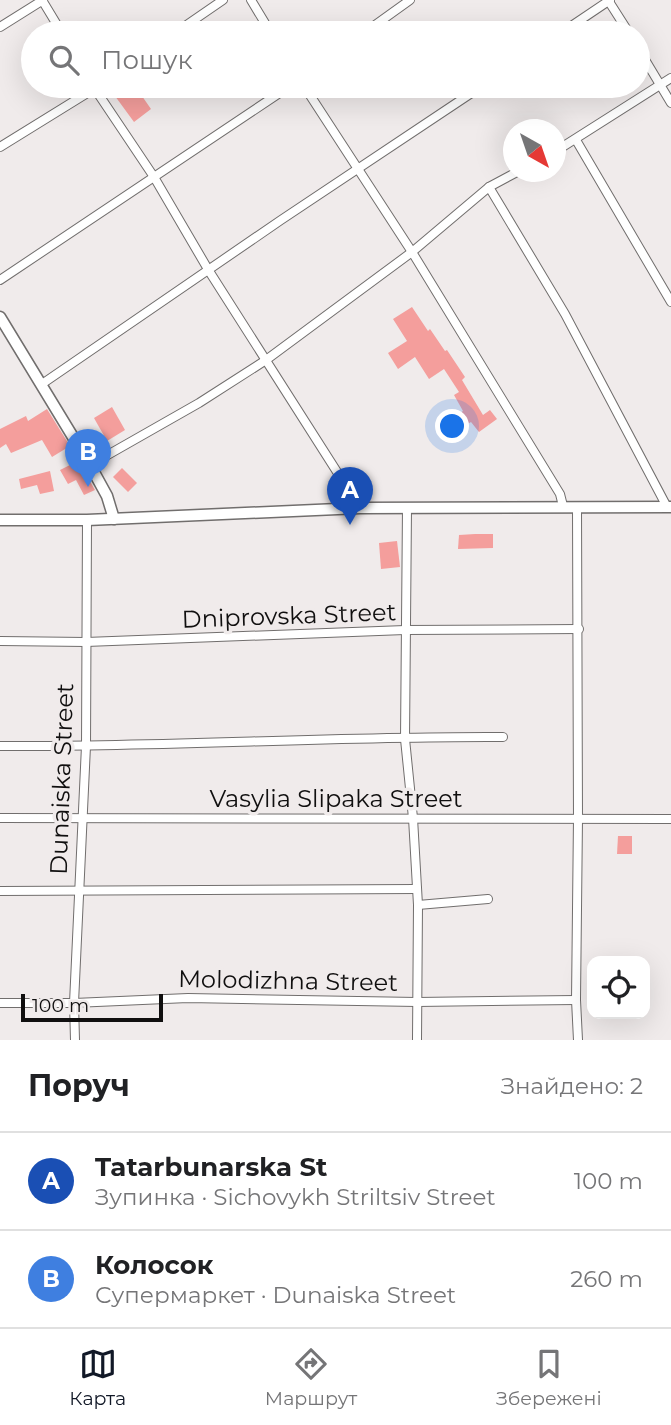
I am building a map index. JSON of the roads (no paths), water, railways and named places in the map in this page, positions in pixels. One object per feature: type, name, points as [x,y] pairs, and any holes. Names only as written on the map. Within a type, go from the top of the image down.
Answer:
[{"type":"main road","points":[[0,317],[90,465],[107,496],[114,519]]},
{"type":"main road","points":[[0,520],[87,520],[360,508],[669,507]]},
{"type":"street","points":[[0,27],[43,0],[55,21]]},
{"type":"street","points":[[192,21],[223,0]]},
{"type":"street","points":[[251,0],[264,21]]},
{"type":"street","points":[[381,21],[410,0]]},
{"type":"street","points":[[578,21],[609,0],[622,21]]},
{"type":"street","points":[[650,68],[671,103]]},
{"type":"street","points":[[650,92],[671,78]]},
{"type":"street","points":[[0,148],[79,98]]},
{"type":"street","points":[[103,98],[154,177],[209,271],[360,508]]},
{"type":"street","points":[[0,280],[272,98]]},
{"type":"street","points":[[312,98],[412,252],[560,494],[563,506]]},
{"type":"street","points":[[42,384],[464,98]]},
{"type":"street","points":[[566,145],[640,98]]},
{"type":"street","points":[[576,140],[671,302]]},
{"type":"street","points":[[90,465],[199,403],[266,360],[412,252],[489,187],[503,180]]},
{"type":"street","points":[[489,187],[565,314],[669,507]]},
{"type":"street","points":[[577,507],[578,1040]]},
{"type":"street","points":[[407,508],[405,739],[418,905],[417,1040]]},
{"type":"street","name":"Dunaiska Street","points":[[75,1040],[74,1003],[86,746],[87,520]]},
{"type":"street","name":"Dniprovska Street","points":[[0,641],[86,642],[405,630],[579,629]]},
{"type":"street","points":[[0,746],[503,737]]},
{"type":"street","name":"Vasylia Slipaka Street","points":[[0,818],[671,819]]},
{"type":"street","points":[[0,891],[417,889]]},
{"type":"street","points":[[418,905],[488,899]]},
{"type":"street","name":"Molodizhna Street","points":[[0,1003],[188,998],[417,1002],[576,1000]]},
{"type":"place","name":"Колосок","points":[[88,487]]},
{"type":"place","name":"Tatarbunarska St","points":[[350,525]]}]
